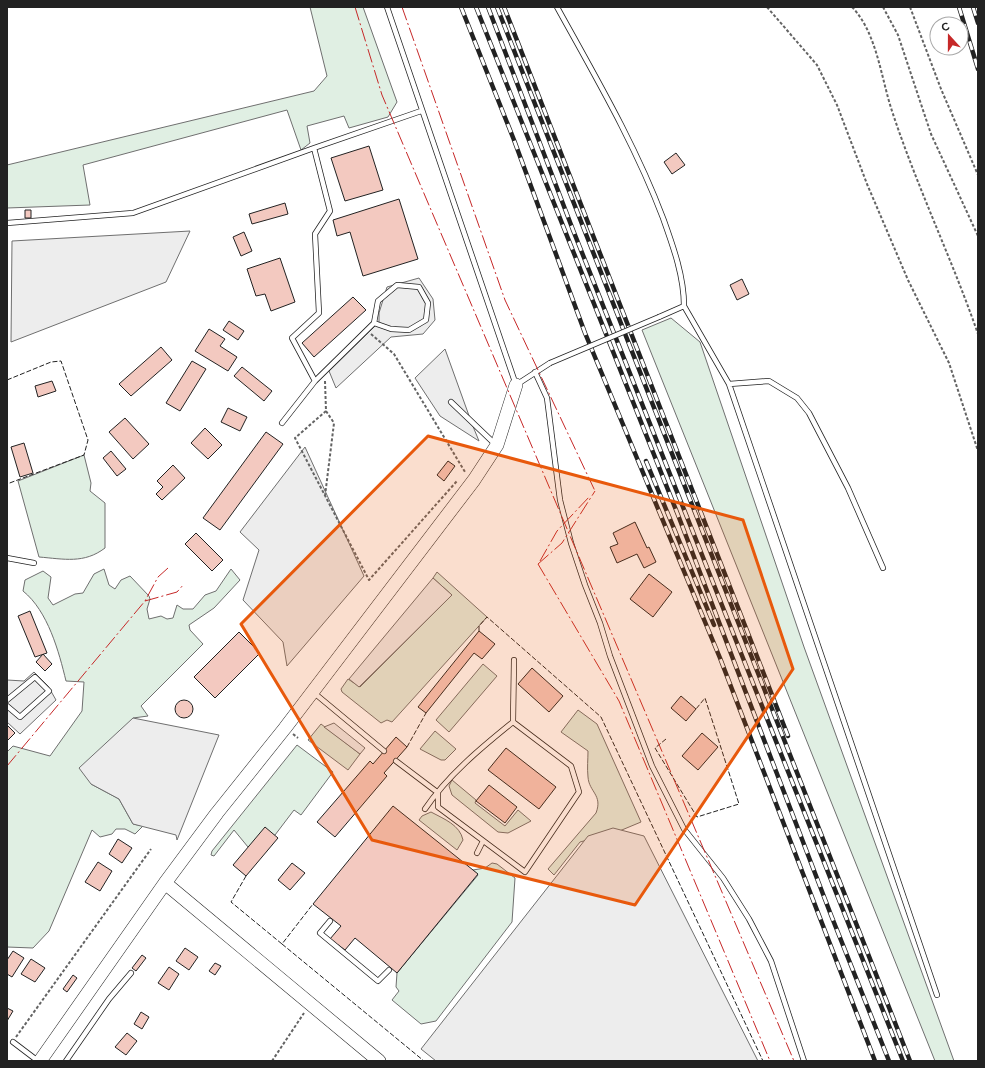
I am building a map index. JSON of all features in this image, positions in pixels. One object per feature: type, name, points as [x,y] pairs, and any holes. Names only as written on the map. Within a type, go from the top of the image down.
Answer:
[{"type":"street","points":[[39,1061],[165,883],[217,813],[285,728],[474,480],[497,445],[516,386]]},
{"type":"street","points":[[165,883],[379,1061]]},
{"type":"lane","points":[[387,7],[421,111],[516,386],[550,363],[684,306]]},
{"type":"lane","points":[[557,7],[628,138],[654,194],[669,235],[684,288],[684,306],[729,384],[937,995]]},
{"type":"lane","points":[[7,223],[133,214],[421,111]]},
{"type":"lane","points":[[314,148],[330,211],[314,234],[319,313],[292,338],[315,381]]},
{"type":"lane","points":[[282,423],[315,381],[374,323],[378,301],[397,285],[419,288],[428,303],[426,320],[409,330],[391,329],[374,323]]},
{"type":"lane","points":[[535,372],[547,398],[560,500],[571,543],[600,623],[610,656],[652,766],[684,829],[723,878],[749,919],[771,961],[804,1061]]},
{"type":"lane","points":[[729,384],[769,381],[797,398],[809,413],[844,482],[883,568]]},
{"type":"lane","points":[[451,402],[497,445]]},
{"type":"lane","points":[[7,558],[34,563]]},
{"type":"lane","points":[[514,660],[514,722]]},
{"type":"lane","points":[[7,700],[35,677],[49,691],[20,717],[7,706]]},
{"type":"lane","points":[[312,691],[384,751]]},
{"type":"lane","points":[[425,809],[437,792],[491,740],[514,722]]},
{"type":"lane","points":[[396,761],[437,792],[438,807],[525,872],[580,792],[571,766],[514,722]]},
{"type":"lane","points":[[477,853],[483,841]]},
{"type":"lane","points":[[330,921],[320,933],[378,981],[389,970]]},
{"type":"lane","points":[[66,1061],[109,999],[131,973]]},
{"type":"lane","points":[[13,1042],[39,1061]]},
{"type":"path","points":[[766,7],[817,65],[837,105],[867,184],[905,273],[949,364],[978,451]]},
{"type":"path","points":[[852,7],[874,44],[891,110],[919,185],[962,288],[978,334]]},
{"type":"path","points":[[883,7],[898,35],[931,134],[978,236]]},
{"type":"path","points":[[910,7],[941,89],[978,175]]},
{"type":"path","points":[[326,411],[295,438],[369,580],[440,502],[465,472],[394,354],[367,330]]},
{"type":"path","points":[[325,371],[326,411],[334,423],[325,496]]},
{"type":"path","points":[[13,1042],[150,849]]},
{"type":"path","points":[[272,1061],[310,1004]]},
{"type":"highlighted area","points":[[428,436],[743,520],[793,669],[635,905],[372,840],[241,624]]},
{"type":"green space","points":[[310,7],[363,7],[397,102],[388,117],[349,128],[344,116],[307,126],[310,143],[301,150],[287,110],[83,165],[90,205],[7,208],[7,165],[314,91],[327,76]]},
{"type":"green space","points":[[671,318],[700,342],[804,647],[954,1061],[935,1061],[642,330]]},
{"type":"green space","points":[[84,455],[91,483],[90,491],[105,503],[105,548],[89,556],[74,559],[39,557],[18,481]]},
{"type":"green space","points":[[104,569],[109,585],[115,589],[121,580],[130,576],[149,596],[150,599],[147,609],[149,619],[161,616],[167,619],[173,618],[177,605],[183,609],[193,609],[205,595],[216,591],[231,569],[240,580],[214,608],[189,625],[190,630],[203,644],[141,706],[148,716],[133,718],[91,784],[119,799],[133,824],[143,826],[135,834],[125,829],[116,829],[112,834],[100,837],[92,830],[49,931],[33,948],[7,947],[7,752],[13,746],[50,756],[82,711],[84,682],[66,681],[56,645],[46,621],[32,599],[23,591],[25,580],[43,571],[51,577],[48,598],[53,605],[75,594],[83,593],[94,574]]},
{"type":"green space","points":[[437,572],[487,617],[392,722],[387,720],[381,723],[342,692],[341,689],[348,679],[360,687],[452,595],[433,578]]},
{"type":"green space","points":[[483,664],[497,676],[449,732],[436,720]]},
{"type":"green space","points":[[578,710],[597,724],[641,822],[617,832],[580,842],[554,875],[548,869],[596,813],[598,807],[597,798],[588,777],[588,751],[561,732]]},
{"type":"green space","points":[[321,724],[360,754],[348,770],[308,740]]},
{"type":"green space","points":[[435,731],[456,749],[445,760],[441,760],[420,749]]},
{"type":"green space","points":[[297,745],[333,772],[301,815],[294,810],[275,835],[248,847],[234,830],[214,856],[211,855],[212,851]]},
{"type":"green space","points":[[452,780],[476,800],[475,803],[505,826],[518,810],[531,821],[508,833],[498,832],[452,795],[449,786]]},
{"type":"green space","points":[[431,812],[451,823],[459,830],[463,840],[457,850],[419,820],[422,816]]},
{"type":"green space","points":[[492,863],[497,864],[515,878],[512,922],[436,1021],[421,1024],[392,1000],[399,991],[396,987],[397,973],[478,875],[473,870],[485,868]]},
{"type":"shaded area","points":[[190,231],[166,282],[11,342],[12,241]]},
{"type":"shaded area","points":[[419,278],[433,299],[435,320],[423,334],[391,337],[336,388],[329,371],[379,322],[379,313],[387,287]]},
{"type":"shaded area","points":[[445,349],[479,441],[440,416],[415,378]]},
{"type":"shaded area","points":[[305,447],[364,576],[287,666],[283,642],[243,600],[259,550],[240,532]]},
{"type":"shaded area","points":[[433,578],[452,595],[359,687],[349,679]]},
{"type":"shaded area","points":[[34,672],[48,686],[56,700],[20,734],[7,722],[7,680],[24,681]]},
{"type":"shaded area","points":[[133,718],[219,735],[177,840],[176,835],[133,824],[119,799],[91,784],[79,768]]},
{"type":"shaded area","points":[[334,723],[365,748],[360,754],[324,727]]},
{"type":"shaded area","points":[[613,828],[644,836],[758,1061],[436,1061],[421,1049],[588,836]]},
{"type":"building","points":[[369,146],[383,190],[345,201],[331,158]]},
{"type":"building","points":[[676,153],[685,165],[672,174],[664,162]]},
{"type":"building","points":[[399,199],[418,259],[363,276],[350,232],[337,236],[333,220]]},
{"type":"building","points":[[285,203],[288,214],[252,224],[249,214]]},
{"type":"building","points":[[25,210],[31,210],[31,218],[25,218]]},
{"type":"building","points":[[244,232],[252,251],[241,256],[233,237]]},
{"type":"building","points":[[280,258],[295,302],[271,311],[265,294],[256,296],[247,269]]},
{"type":"building","points":[[742,279],[749,294],[737,300],[730,285]]},
{"type":"building","points":[[353,297],[366,310],[314,357],[302,343]]},
{"type":"building","points":[[229,321],[244,331],[238,340],[223,330]]},
{"type":"building","points":[[209,329],[225,339],[220,346],[237,357],[228,371],[195,351]]},
{"type":"building","points":[[161,347],[172,360],[131,396],[119,384]]},
{"type":"building","points":[[192,361],[206,369],[180,411],[166,403]]},
{"type":"building","points":[[242,367],[272,391],[264,401],[234,376]]},
{"type":"building","points":[[52,381],[56,391],[38,397],[35,386]]},
{"type":"building","points":[[228,408],[247,417],[240,431],[221,422]]},
{"type":"building","points":[[125,418],[149,444],[133,459],[109,432]]},
{"type":"building","points":[[205,428],[222,445],[208,459],[191,443]]},
{"type":"building","points":[[266,432],[283,444],[220,530],[203,518]]},
{"type":"building","points":[[24,443],[33,473],[20,477],[11,447]]},
{"type":"building","points":[[111,451],[126,469],[117,476],[103,458]]},
{"type":"building","points":[[448,461],[455,466],[444,481],[437,475]]},
{"type":"building","points":[[173,465],[185,478],[162,500],[156,494],[163,487],[157,481]]},
{"type":"building","points":[[635,522],[647,548],[649,547],[656,562],[644,568],[637,554],[617,563],[610,547],[618,544],[613,533]]},
{"type":"building","points":[[196,533],[223,560],[212,571],[185,544]]},
{"type":"building","points":[[649,574],[672,592],[653,617],[630,599]]},
{"type":"building","points":[[30,611],[47,653],[35,657],[18,616]]},
{"type":"building","points":[[479,631],[495,644],[482,659],[474,653],[426,713],[418,707]]},
{"type":"building","points":[[239,632],[260,653],[215,698],[194,677]]},
{"type":"building","points":[[43,654],[52,664],[45,671],[36,662]]},
{"type":"building","points":[[532,668],[563,696],[549,712],[518,684]]},
{"type":"building","points":[[681,696],[696,709],[686,721],[671,708]]},
{"type":"building","points":[[184,700],[190,703],[193,709],[190,715],[184,718],[178,715],[175,709],[178,703]]},
{"type":"building","points":[[7,725],[15,733],[7,741]]},
{"type":"building","points":[[702,733],[718,747],[698,770],[682,756]]},
{"type":"building","points":[[396,737],[407,747],[384,773],[387,776],[335,837],[317,822],[370,761],[373,764]]},
{"type":"building","points":[[506,748],[556,787],[539,809],[488,770]]},
{"type":"building","points":[[489,785],[517,807],[505,823],[476,801]]},
{"type":"building","points":[[393,806],[478,874],[397,973],[355,938],[345,950],[330,939],[341,926],[313,904]]},
{"type":"building","points":[[265,827],[278,838],[246,876],[233,865]]},
{"type":"building","points":[[118,839],[132,848],[122,863],[109,854]]},
{"type":"building","points":[[98,862],[112,871],[100,891],[85,882]]},
{"type":"building","points":[[292,863],[305,873],[290,890],[278,880]]},
{"type":"building","points":[[185,948],[198,957],[189,970],[176,961]]},
{"type":"building","points":[[13,951],[24,958],[12,977],[7,974],[7,960]]},
{"type":"building","points":[[142,955],[146,958],[136,971],[132,968]]},
{"type":"building","points":[[31,959],[45,968],[35,982],[21,974]]},
{"type":"building","points":[[215,963],[221,966],[215,975],[209,971]]},
{"type":"building","points":[[169,967],[179,974],[169,990],[158,983]]},
{"type":"building","points":[[73,975],[77,978],[67,992],[63,989]]},
{"type":"building","points":[[7,1008],[13,1011],[7,1021]]},
{"type":"building","points":[[141,1012],[149,1017],[142,1029],[134,1024]]},
{"type":"building","points":[[127,1033],[137,1041],[126,1055],[115,1047]]},
{"type":"railway","points":[[461,7],[514,140],[585,333],[720,658],[875,1061]]},
{"type":"railway","points":[[476,7],[678,515],[831,915],[889,1061]]},
{"type":"railway","points":[[488,7],[573,230],[903,1061]]},
{"type":"railway","points":[[497,7],[910,1061]]},
{"type":"railway","points":[[504,7],[788,736]]},
{"type":"railway","points":[[959,7],[978,69]]},
{"type":"railway","points":[[973,7],[978,23]]},
{"type":"railway","points":[[646,461],[714,625]]},
{"type":"fence","points":[[7,380],[51,362],[61,361],[88,440],[84,455],[7,483]]},
{"type":"fence","points":[[479,631],[479,626],[487,617],[601,717],[763,1061]]},
{"type":"fence","points":[[666,739],[655,748],[697,817],[739,804],[705,698],[696,709]]},
{"type":"fence","points":[[407,747],[426,713]]},
{"type":"fence","points":[[246,876],[231,902],[282,944],[313,904]]},
{"type":"fence","points":[[282,944],[424,1061]]},
{"type":"power","points":[[355,7],[382,95],[794,1061]]},
{"type":"power","points":[[402,7],[505,300],[595,491]]},
{"type":"power","points":[[538,564],[562,543],[595,491]]},
{"type":"power","points":[[540,561],[557,531],[590,496]]},
{"type":"power","points":[[538,564],[619,701],[770,1061]]},
{"type":"power","points":[[7,766],[145,601],[158,577],[168,568]]},
{"type":"power","points":[[145,601],[177,592],[184,584]]}]
